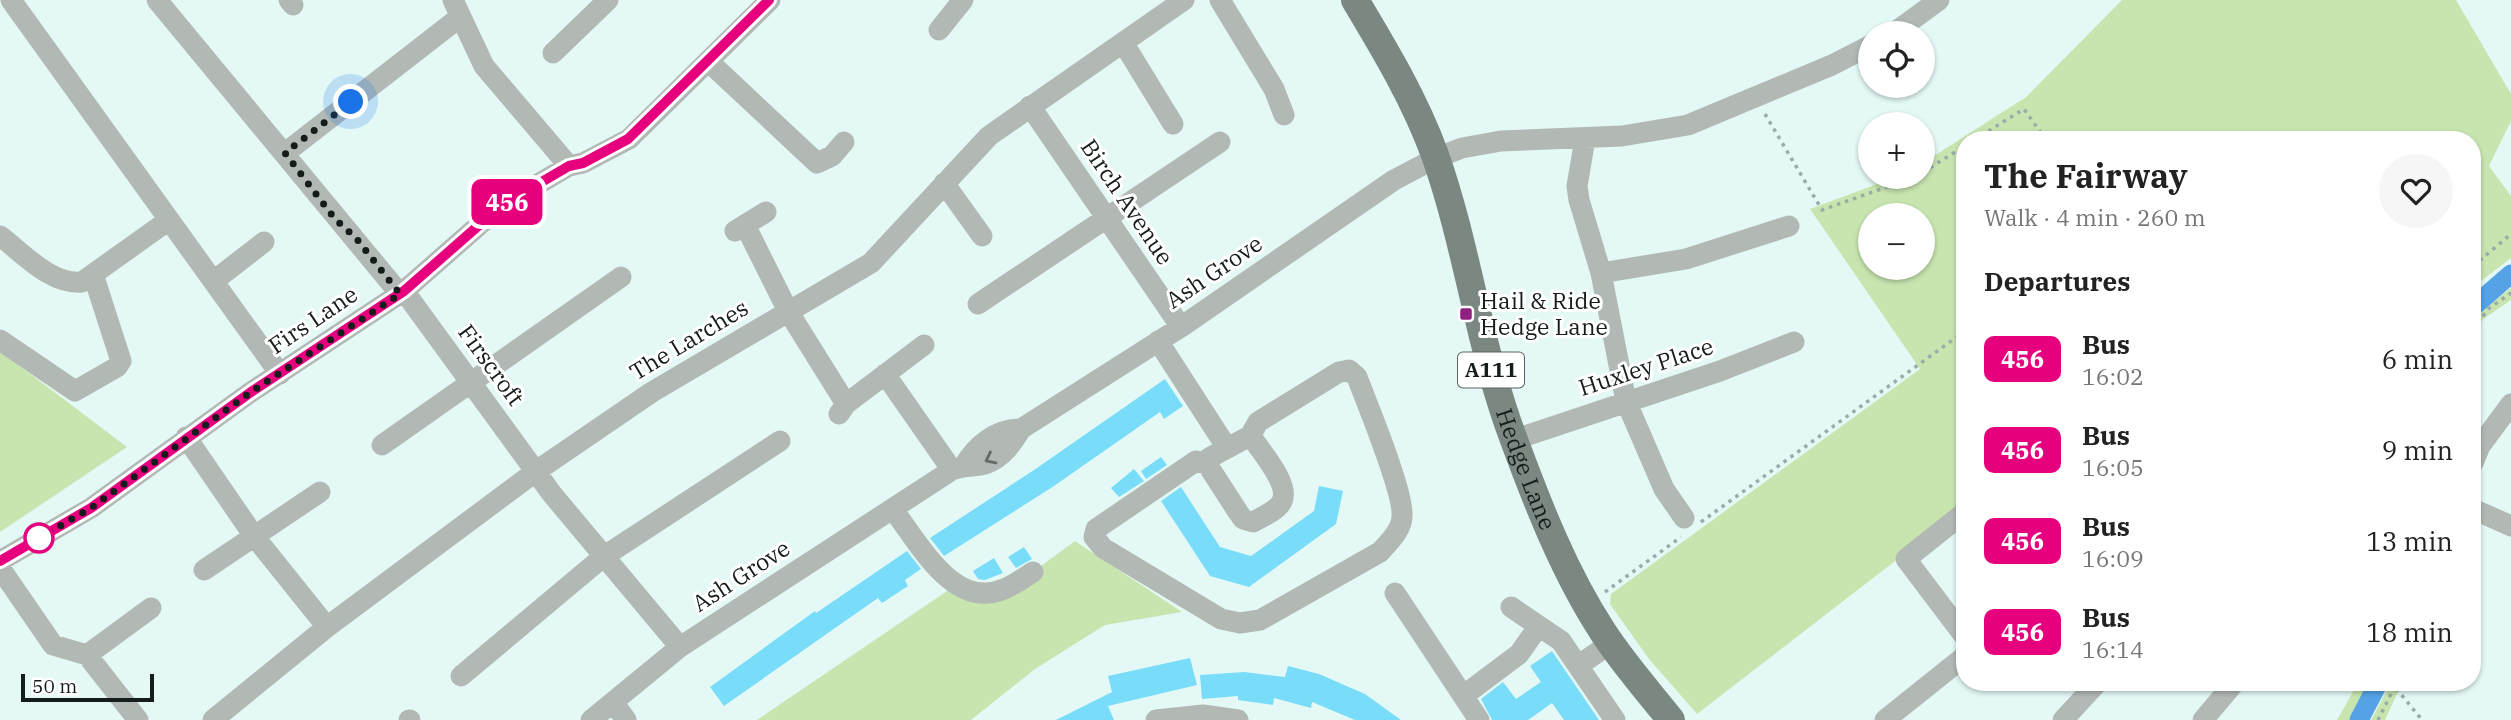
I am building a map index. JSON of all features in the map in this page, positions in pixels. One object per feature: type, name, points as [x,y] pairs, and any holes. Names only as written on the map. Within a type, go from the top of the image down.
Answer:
[{"type":"main road","name":"Hedge Lane","points":[[1355,0],[1391,59],[1423,123],[1436,158],[1480,335],[1513,440],[1569,572],[1611,643],[1671,720]]},
{"type":"street","points":[[11,0],[215,280],[280,374]]},
{"type":"street","name":"Firscroft","points":[[157,0],[285,153],[335,219],[356,238],[402,292],[471,381],[535,472],[680,647]]},
{"type":"street","points":[[553,53],[608,0]]},
{"type":"street","name":"Firs Lane","points":[[0,561],[91,508],[186,437],[402,292],[502,205],[569,166],[583,163],[628,139],[769,0]]},
{"type":"street","points":[[939,30],[963,0]]},
{"type":"street","name":"The Larches","points":[[213,720],[327,627],[535,472],[652,392],[871,263],[989,136],[1185,0]]},
{"type":"street","points":[[1220,0],[1274,89],[1284,115]]},
{"type":"street","points":[[1910,21],[1938,0]]},
{"type":"street","points":[[285,153],[457,9],[484,66],[569,166]]},
{"type":"street","points":[[1124,44],[1173,124]]},
{"type":"street","name":"Ash Grove","points":[[600,714],[680,647],[958,468],[974,449],[1008,428],[1020,429],[1181,327],[1394,180],[1462,148],[1501,141],[1586,139],[1688,125],[1756,98],[1858,51]]},
{"type":"street","points":[[708,61],[817,163],[832,156],[844,142]]},
{"type":"street","name":"Birch Avenue","points":[[1030,106],[1181,327]]},
{"type":"street","points":[[1586,139],[1577,186],[1579,200],[1601,273],[1626,401],[1664,489],[1684,518]]},
{"type":"street","points":[[978,304],[1220,142]]},
{"type":"street","points":[[944,183],[982,236]]},
{"type":"street","points":[[766,212],[740,228],[842,410],[924,345]]},
{"type":"street","points":[[0,236],[62,282],[82,282],[169,220]]},
{"type":"street","points":[[1601,273],[1686,259],[1789,226]]},
{"type":"street","points":[[215,280],[264,243]]},
{"type":"street","points":[[0,340],[72,390],[78,390],[117,368],[121,361],[93,274]]},
{"type":"street","points":[[382,445],[621,277]]},
{"type":"street","points":[[1157,341],[1227,448]]},
{"type":"street","name":"Huxley Place","points":[[1513,440],[1720,371],[1794,342]]},
{"type":"street","points":[[1207,464],[1209,458],[1249,438],[1258,422],[1339,372],[1349,370],[1357,377],[1398,494],[1403,516],[1394,536],[1380,552],[1260,620],[1240,623],[1222,619],[1103,548],[1094,537],[1096,529],[1196,461],[1207,464],[1243,519],[1253,522],[1280,506],[1284,496],[1281,484],[1253,439],[1249,438]]},
{"type":"street","points":[[885,374],[958,468]]},
{"type":"street","points":[[2481,445],[2511,404]]},
{"type":"street","points":[[186,437],[254,536],[327,627]]},
{"type":"street","points":[[461,676],[603,557],[780,441]]},
{"type":"street","points":[[204,570],[320,492]]},
{"type":"street","points":[[893,510],[947,579],[961,588],[989,593],[1004,589],[1033,572]]},
{"type":"street","points":[[2481,513],[2511,526]]},
{"type":"street","points":[[1956,519],[1906,559],[1956,625]]},
{"type":"street","points":[[0,568],[53,645],[87,655],[138,720]]},
{"type":"street","points":[[1395,593],[1479,720]]},
{"type":"street","points":[[1511,607],[1561,641],[1615,720]]},
{"type":"street","points":[[87,655],[151,608]]},
{"type":"street","points":[[1463,696],[1519,654],[1538,626]]},
{"type":"street","points":[[1579,665],[1611,643]]},
{"type":"street","points":[[1885,720],[1956,663]]},
{"type":"street","points":[[2063,720],[2090,691]]},
{"type":"street","points":[[2203,720],[2227,691]]},
{"type":"street","points":[[600,714],[626,720]]},
{"type":"street","points":[[1156,720],[1203,715],[1238,720]]},
{"type":"path","points":[[1756,98],[1822,210],[1881,189]]},
{"type":"path","points":[[1989,131],[2024,109],[2040,131]]},
{"type":"path","points":[[1935,165],[1956,152]]},
{"type":"path","points":[[2481,259],[2511,234]]},
{"type":"path","points":[[2481,319],[2488,309],[2511,293]]},
{"type":"path","points":[[1608,600],[1605,593],[1956,338]]},
{"type":"path","points":[[2378,720],[2391,691]]},
{"type":"path","points":[[2399,691],[2421,720]]},
{"type":"green space","points":[[2122,0],[2456,0],[2511,94],[2511,121],[2489,166],[2511,196],[2511,258],[2481,281],[2481,131],[1973,131],[2026,97]]},
{"type":"green space","points":[[1956,142],[1956,514],[1697,714],[1649,659],[1610,604],[1611,594],[1920,369],[1859,280],[1935,280],[1935,203],[1858,203],[1858,279],[1810,209],[1864,189],[1935,189],[1935,155]]},
{"type":"green space","points":[[2511,288],[2511,300],[2481,322],[2481,314]]},
{"type":"green space","points":[[0,351],[127,447],[0,532]]},
{"type":"green space","points":[[1075,541],[1182,612],[1105,625],[1035,669],[971,720],[757,720],[947,591],[1000,596]]},
{"type":"green space","points":[[2353,691],[2365,691],[2349,720],[2337,720]]},
{"type":"green space","points":[[2387,691],[2398,691],[2385,720],[2371,720]]},
{"type":"building","points":[[1165,379],[1183,406],[1164,419],[1160,412],[1054,486],[944,556],[930,538],[1034,470]]},
{"type":"building","points":[[1161,457],[1167,465],[1146,479],[1141,471]]},
{"type":"building","points":[[1134,469],[1144,481],[1119,497],[1111,488]]},
{"type":"building","points":[[1319,486],[1343,491],[1336,524],[1249,587],[1210,576],[1161,501],[1181,487],[1220,547],[1251,556],[1314,511]]},
{"type":"building","points":[[1024,547],[1032,559],[1016,568],[1008,557]]},
{"type":"building","points":[[907,551],[921,569],[905,580],[908,586],[882,603],[878,598],[724,706],[710,687],[815,611],[816,613]]},
{"type":"building","points":[[994,558],[1003,573],[985,580],[978,579],[973,571]]},
{"type":"building","points":[[1552,651],[1599,720],[1564,720],[1552,703],[1528,720],[1492,720],[1481,699],[1503,682],[1516,699],[1541,682],[1530,666]]},
{"type":"building","points":[[1190,658],[1197,685],[1108,706],[1114,720],[1056,720],[1112,692],[1108,676]]},
{"type":"building","points":[[1288,666],[1319,674],[1365,694],[1401,720],[1355,720],[1312,702],[1311,708],[1274,698],[1273,705],[1238,700],[1238,696],[1202,699],[1200,675],[1244,672],[1285,677]]},
{"type":"waterway","points":[[2481,300],[2511,274]]},
{"type":"waterway","points":[[2359,720],[2374,691]]},
{"type":"bus line","name":"456","points":[[0,561],[91,508],[186,437],[404,291],[502,205],[569,166],[583,163],[628,139],[769,0]]},
{"type":"place","name":"Hail & Ride Hedge Lane","points":[[1466,314]]},
{"type":"route","points":[[39,538],[91,508],[186,437],[400,294],[356,238],[335,219],[285,153],[351,102]]}]
